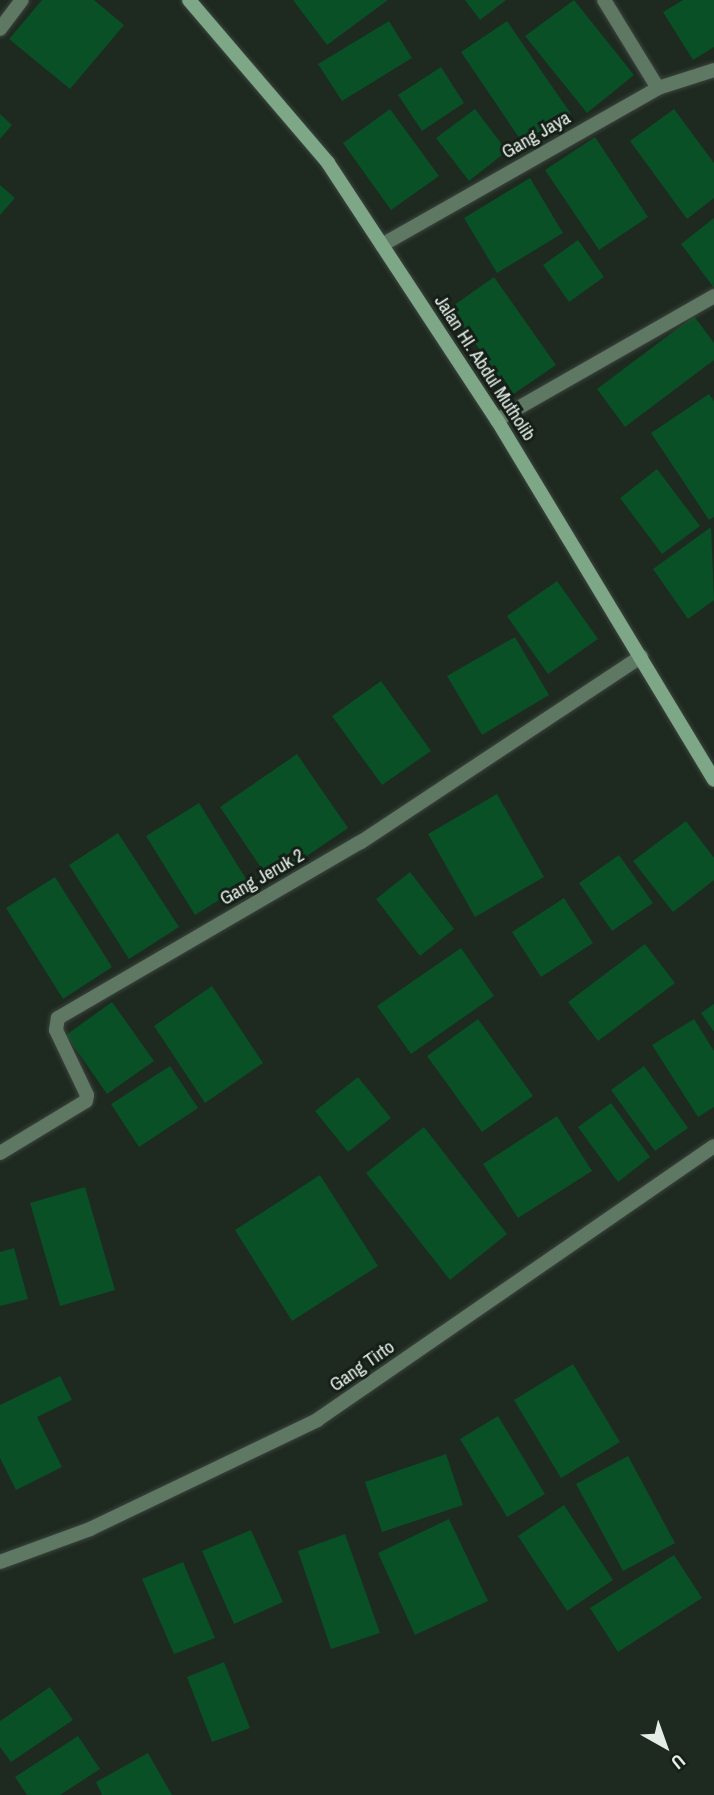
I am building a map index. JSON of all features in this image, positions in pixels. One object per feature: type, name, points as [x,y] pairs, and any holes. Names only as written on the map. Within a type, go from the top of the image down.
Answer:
[{"type":"street","points":[[0,29],[22,0]]},
{"type":"street","name":"Jalan HI. Abdul Mutholib","points":[[189,0],[328,163],[497,420],[714,780]]},
{"type":"street","points":[[604,0],[658,88]]},
{"type":"street","name":"Gang Jaya","points":[[382,245],[658,88],[714,70]]},
{"type":"street","points":[[497,420],[714,296]]},
{"type":"street","name":"Gang Jeruk 2","points":[[0,1153],[86,1101],[87,1095],[56,1030],[58,1018],[361,842],[641,657]]},
{"type":"street","name":"Gang Tirto","points":[[0,1562],[90,1529],[317,1420],[714,1146]]},
{"type":"building","points":[[42,0],[94,0],[124,25],[70,89],[9,39]]},
{"type":"building","points":[[293,0],[388,0],[327,45]]},
{"type":"building","points":[[465,0],[506,0],[480,20]]},
{"type":"building","points":[[574,0],[634,75],[587,113],[525,36]]},
{"type":"building","points":[[683,0],[714,0],[714,47],[693,60],[663,12]]},
{"type":"building","points":[[389,21],[412,58],[342,101],[318,64]]},
{"type":"building","points":[[507,21],[571,114],[524,145],[461,52]]},
{"type":"building","points":[[441,67],[464,103],[422,131],[398,95]]},
{"type":"building","points":[[390,109],[439,176],[391,210],[343,143]]},
{"type":"building","points":[[475,109],[507,151],[469,181],[436,138]]},
{"type":"building","points":[[674,109],[714,163],[714,198],[687,219],[630,141]]},
{"type":"building","points":[[0,114],[12,125],[0,139]]},
{"type":"building","points":[[595,137],[648,217],[599,250],[545,170]]},
{"type":"building","points":[[530,178],[563,233],[497,273],[464,218]]},
{"type":"building","points":[[0,185],[15,198],[0,215]]},
{"type":"building","points":[[714,218],[714,288],[681,244]]},
{"type":"building","points":[[578,240],[604,277],[569,302],[543,265]]},
{"type":"building","points":[[494,277],[556,365],[512,395],[450,308]]},
{"type":"building","points":[[694,316],[714,343],[714,360],[625,427],[597,389]]},
{"type":"building","points":[[709,394],[714,401],[714,517],[709,520],[651,433]]},
{"type":"building","points":[[657,469],[700,526],[662,554],[620,498]]},
{"type":"building","points":[[711,527],[714,600],[688,619],[653,569]]},
{"type":"building","points":[[557,581],[598,639],[548,674],[507,616]]},
{"type":"building","points":[[515,637],[549,695],[482,735],[447,676]]},
{"type":"building","points":[[381,681],[431,751],[382,785],[332,716]]},
{"type":"building","points":[[297,754],[348,828],[270,881],[220,807]]},
{"type":"building","points":[[497,794],[544,877],[475,917],[428,834]]},
{"type":"building","points":[[199,803],[248,882],[195,915],[146,836]]},
{"type":"building","points":[[686,821],[714,858],[714,880],[673,912],[633,861]]},
{"type":"building","points":[[118,833],[179,927],[129,959],[69,865]]},
{"type":"building","points":[[619,855],[653,903],[612,931],[579,883]]},
{"type":"building","points":[[410,872],[454,929],[420,956],[376,899]]},
{"type":"building","points":[[55,877],[112,967],[63,999],[6,908]]},
{"type":"building","points":[[564,898],[593,943],[541,977],[512,932]]},
{"type":"building","points":[[645,944],[675,983],[598,1041],[568,1002]]},
{"type":"building","points":[[461,948],[494,996],[411,1054],[377,1006]]},
{"type":"building","points":[[212,986],[263,1063],[205,1103],[154,1026]]},
{"type":"building","points":[[112,1002],[154,1061],[107,1094],[66,1035]]},
{"type":"building","points":[[714,1004],[714,1032],[701,1013]]},
{"type":"building","points":[[478,1019],[533,1096],[482,1132],[427,1056]]},
{"type":"building","points":[[694,1019],[714,1051],[714,1107],[698,1117],[652,1045]]},
{"type":"building","points":[[170,1066],[198,1108],[139,1147],[111,1104]]},
{"type":"building","points":[[644,1066],[688,1128],[655,1151],[611,1090]]},
{"type":"building","points":[[358,1077],[391,1118],[348,1152],[315,1111]]},
{"type":"building","points":[[611,1103],[650,1157],[618,1182],[578,1127]]},
{"type":"building","points":[[557,1116],[592,1171],[518,1218],[483,1164]]},
{"type":"building","points":[[424,1127],[507,1234],[450,1280],[366,1173]]},
{"type":"building","points":[[320,1175],[378,1266],[292,1321],[235,1230]]},
{"type":"building","points":[[85,1187],[115,1290],[60,1306],[30,1203]]},
{"type":"building","points":[[14,1248],[28,1299],[0,1306],[0,1252]]},
{"type":"building","points":[[573,1364],[620,1442],[561,1478],[514,1400]]},
{"type":"building","points":[[60,1376],[72,1400],[37,1417],[62,1467],[16,1490],[0,1458],[0,1405]]},
{"type":"building","points":[[498,1416],[545,1494],[507,1517],[460,1439]]},
{"type":"building","points":[[446,1454],[463,1505],[382,1532],[365,1482]]},
{"type":"building","points":[[628,1456],[675,1543],[623,1571],[576,1484]]},
{"type":"building","points":[[564,1505],[613,1580],[567,1611],[518,1536]]},
{"type":"building","points":[[449,1519],[488,1601],[415,1635],[378,1553]]},
{"type":"building","points":[[251,1530],[283,1602],[234,1624],[202,1551]]},
{"type":"building","points":[[345,1534],[380,1633],[331,1649],[298,1551]]},
{"type":"building","points":[[674,1555],[702,1598],[618,1652],[590,1608]]},
{"type":"building","points":[[183,1562],[215,1638],[174,1654],[142,1579]]},
{"type":"building","points":[[224,1662],[250,1728],[212,1742],[187,1677]]},
{"type":"building","points":[[50,1687],[73,1720],[11,1762],[0,1747],[0,1721]]},
{"type":"building","points":[[78,1736],[100,1769],[60,1795],[27,1795],[15,1777]]},
{"type":"building","points":[[148,1753],[172,1795],[102,1795],[96,1782]]}]
